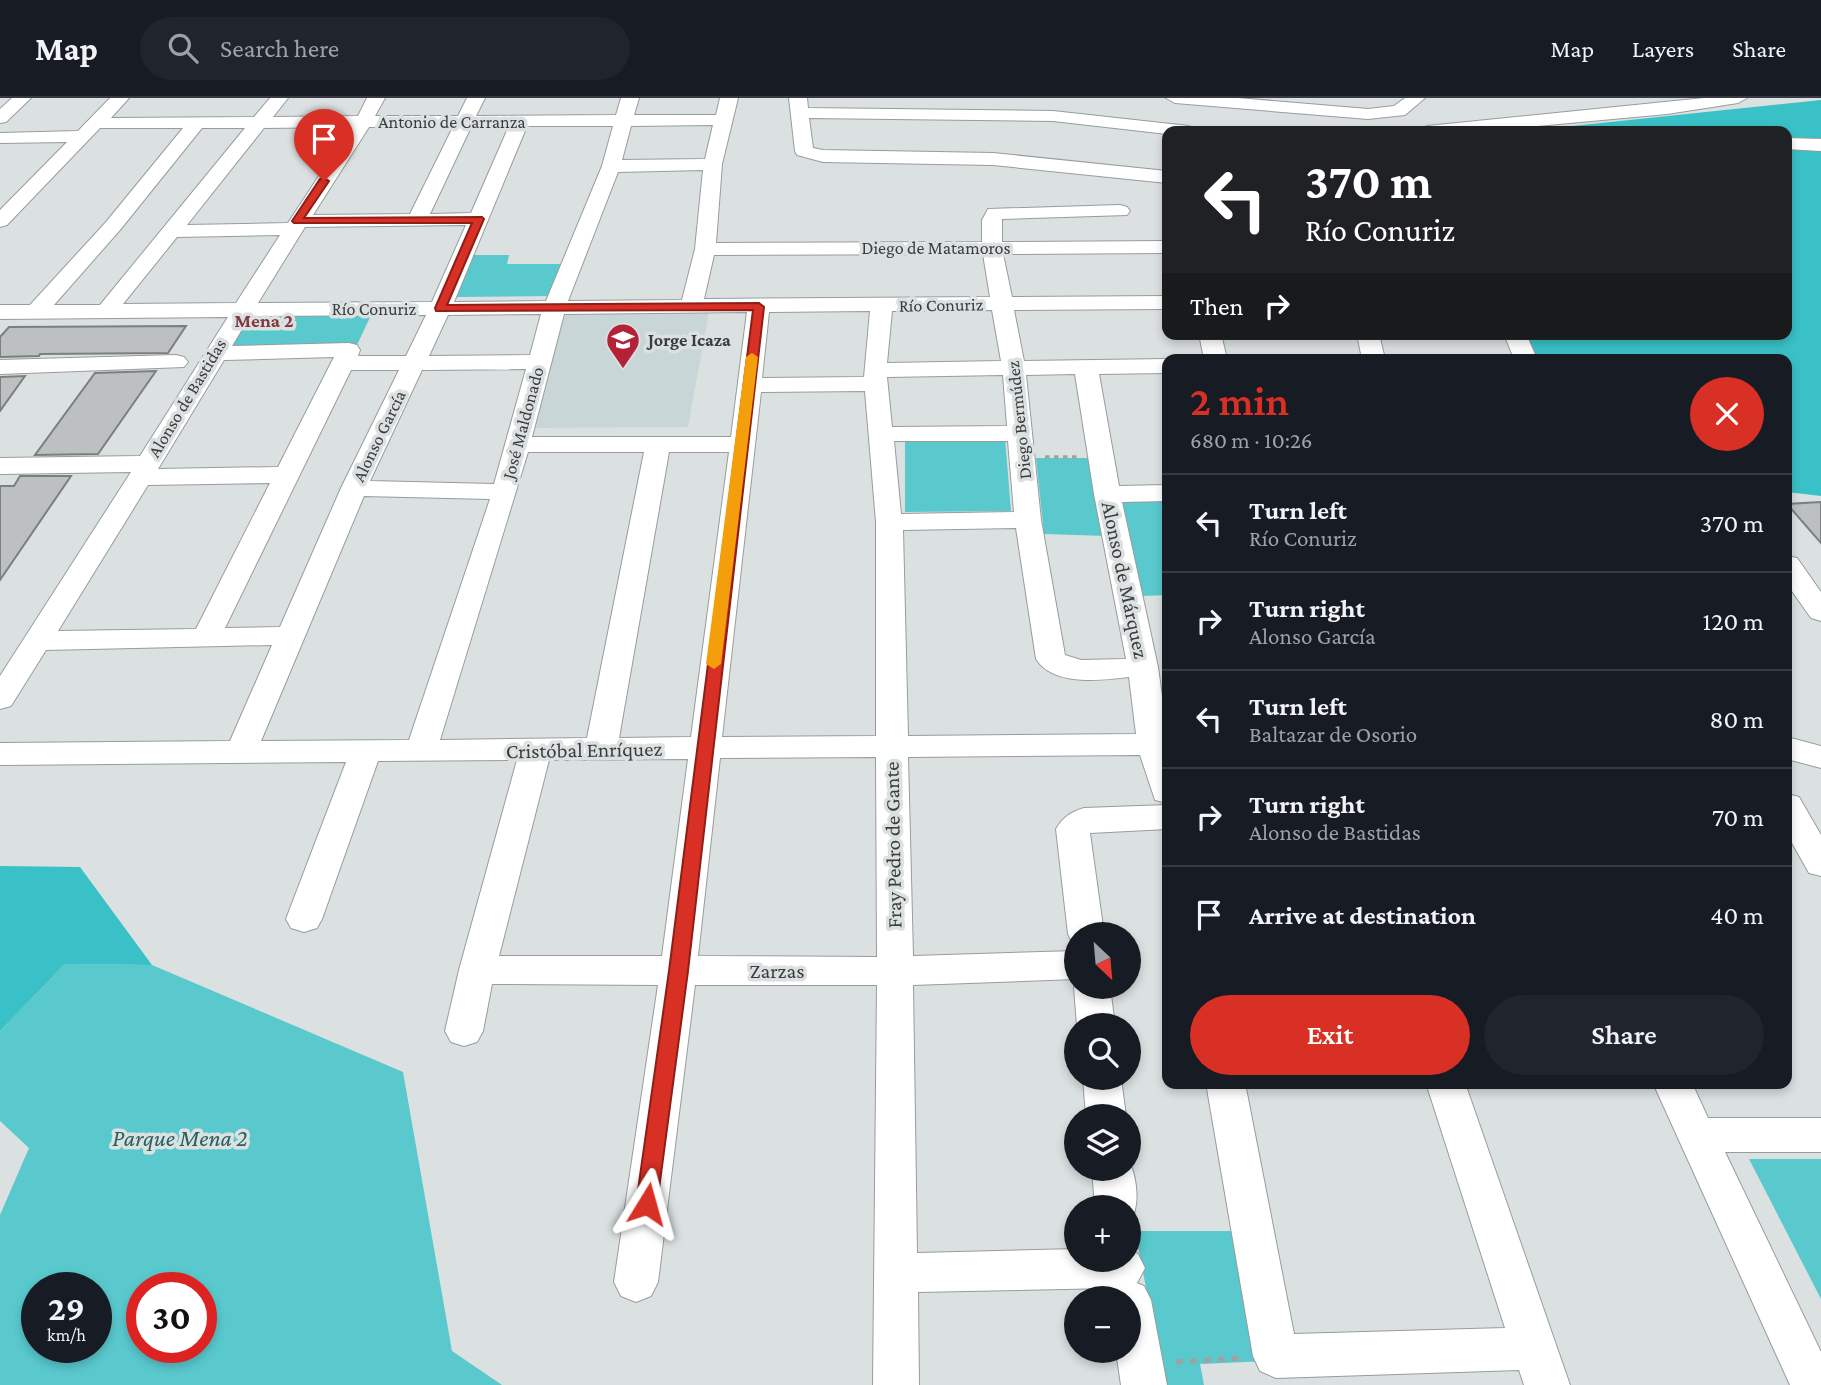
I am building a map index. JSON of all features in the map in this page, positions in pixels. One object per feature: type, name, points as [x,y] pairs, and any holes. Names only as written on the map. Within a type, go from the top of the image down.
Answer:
[{"type":"street","points":[[0,118],[22,98]]},
{"type":"street","points":[[0,221],[120,98]]},
{"type":"street","points":[[105,312],[279,98]]},
{"type":"street","name":"Alonso de Bastidas","points":[[0,699],[144,470],[241,309],[364,121],[376,98]]},
{"type":"street","points":[[416,221],[476,98]]},
{"type":"street","name":"José Maldonado","points":[[421,751],[505,492],[554,308],[611,166],[630,98]]},
{"type":"street","points":[[691,306],[705,249],[713,164],[729,98]]},
{"type":"street","points":[[1175,98],[1368,114],[1399,111],[1416,98]]},
{"type":"street","points":[[1451,126],[1490,118],[1667,109],[1738,98]]},
{"type":"street","points":[[1162,128],[1027,115],[799,106],[804,150],[824,156],[993,159],[1162,176]]},
{"type":"street","name":"Antonio de Carranza","points":[[0,138],[197,123],[724,120]]},
{"type":"street","name":"Alonso García","points":[[240,752],[354,488],[440,308],[520,122]]},
{"type":"street","points":[[36,312],[113,226],[197,123]]},
{"type":"street","points":[[1792,144],[1821,145]]},
{"type":"street","points":[[611,166],[713,164]]},
{"type":"street","name":"Diego Bermúdez","points":[[1120,211],[995,213],[992,220],[992,248],[1014,367],[1028,520],[1051,659],[1058,666],[1071,670],[1143,667]]},
{"type":"street","points":[[113,226],[143,224],[174,228],[479,219]]},
{"type":"street","name":"Diego de Matamoros","points":[[705,249],[1162,247]]},
{"type":"street","name":"Río Conuriz","points":[[3,316],[36,312],[241,309],[1162,302]]},
{"type":"street","name":"Fray Pedro de Gante","points":[[881,306],[876,377],[889,522],[895,971],[896,1385]]},
{"type":"street","points":[[636,1282],[678,971],[740,444],[759,307]]},
{"type":"street","points":[[206,637],[349,350],[215,353]]},
{"type":"street","points":[[0,367],[176,362]]},
{"type":"street","points":[[342,363],[540,362]]},
{"type":"street","name":"Alonso de Márquez","points":[[1086,366],[1107,494],[1160,744]]},
{"type":"street","points":[[748,385],[1014,367],[1162,366]]},
{"type":"street","points":[[883,434],[1022,445]]},
{"type":"street","points":[[517,445],[740,444]]},
{"type":"street","points":[[601,750],[658,446]]},
{"type":"street","points":[[0,466],[288,475]]},
{"type":"street","points":[[354,488],[505,492]]},
{"type":"street","points":[[1107,494],[1162,493]]},
{"type":"street","points":[[889,522],[1028,520]]},
{"type":"street","points":[[1792,571],[1821,612]]},
{"type":"street","points":[[38,640],[292,636]]},
{"type":"street","name":"Cristóbal Enríquez","points":[[0,754],[1160,744]]},
{"type":"street","points":[[1792,749],[1821,757]]},
{"type":"street","points":[[464,1031],[477,970],[536,750]]},
{"type":"street","points":[[304,919],[366,752]]},
{"type":"street","points":[[1792,814],[1821,864]]},
{"type":"street","points":[[1085,922],[1073,829],[1076,824],[1084,820],[1162,817]]},
{"type":"street","name":"Zarzas","points":[[477,970],[895,971],[1064,965]]},
{"type":"street","points":[[1226,1089],[1276,1356],[1541,1366],[1447,1089]]},
{"type":"street","points":[[1675,1089],[1813,1385]]},
{"type":"street","points":[[1696,1135],[1821,1135]]},
{"type":"street","points":[[895,1273],[1126,1282],[1142,1375]]},
{"type":"path","points":[[1022,445],[1101,457]]},
{"type":"path","points":[[1142,1375],[1276,1356]]},
{"type":"shaded area","points":[[1821,100],[1821,496],[1792,493],[1792,354],[1524,354],[1514,340],[1792,340],[1792,126],[1572,126]]},
{"type":"shaded area","name":"Jorge Icaza","points":[[709,312],[688,427],[529,428],[566,313]]},
{"type":"shaded area","points":[[0,866],[80,867],[152,965],[65,964],[0,1031]]},
{"type":"green space","points":[[472,255],[509,255],[507,264],[565,264],[551,296],[455,297]]},
{"type":"green space","points":[[373,311],[356,347],[224,349],[246,313]]},
{"type":"green space","points":[[905,438],[1005,438],[1011,511],[905,512]]},
{"type":"green space","points":[[1036,458],[1093,458],[1107,536],[1044,534]]},
{"type":"green space","points":[[1162,499],[1162,595],[1143,596],[1118,501]]},
{"type":"green space","name":"Parque Mena 2","points":[[65,964],[152,965],[403,1072],[452,1351],[502,1385],[0,1385],[0,1215],[29,1148],[0,1121],[0,1031]]},
{"type":"green space","points":[[1749,1159],[1821,1159],[1821,1299]]},
{"type":"green space","points":[[1141,1231],[1240,1231],[1268,1361],[1200,1364],[1204,1385],[1151,1385],[1161,1365],[1141,1262]]},
{"type":"building","points":[[186,326],[168,353],[0,357],[0,337],[9,327]]},
{"type":"building","points":[[156,371],[98,454],[35,455],[95,373]]},
{"type":"building","points":[[25,376],[0,411],[0,377]]},
{"type":"building","points":[[20,476],[71,476],[0,580],[0,486],[14,486]]},
{"type":"building","points":[[1821,502],[1821,543],[1792,510],[1792,504]]},
{"type":"slow traffic","points":[[714,664],[752,357]]},
{"type":"place","name":"Jorge Icaza","points":[[623,370]]},
{"type":"district","name":"Mena 2","points":[[264,320]]},
{"type":"route","points":[[324,181],[297,221],[479,219],[440,308],[759,307],[647,1204]]}]
